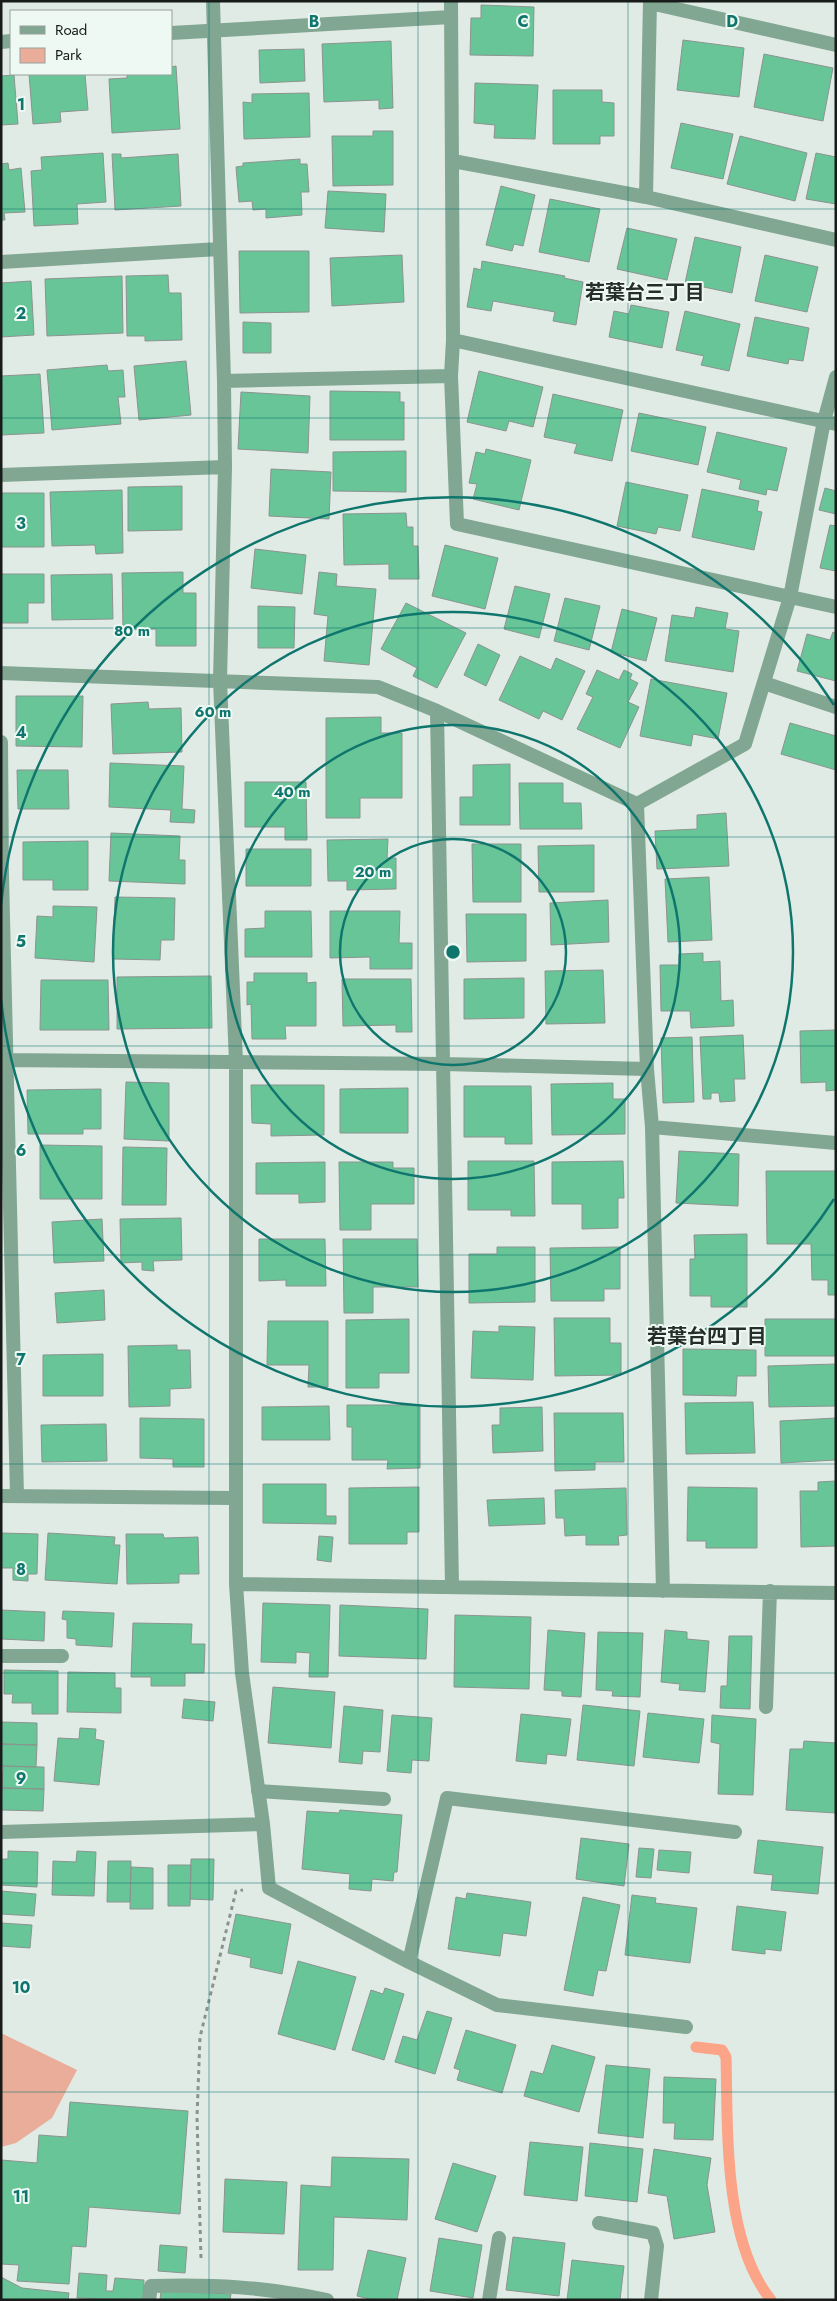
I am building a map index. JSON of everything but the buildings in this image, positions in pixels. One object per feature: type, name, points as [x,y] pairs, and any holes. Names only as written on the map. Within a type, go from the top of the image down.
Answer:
[{"type":"street","points":[[213,1],[225,467],[220,681],[236,1062],[234,1498],[236,1584],[242,1673],[263,1824],[269,1888],[409,1962],[498,2005],[686,2027]]},
{"type":"street","points":[[451,1],[453,340],[450,376],[457,524],[836,606]]},
{"type":"street","points":[[646,197],[650,2],[836,45]]},
{"type":"street","points":[[172,33],[451,17]]},
{"type":"street","points":[[453,161],[646,197],[836,240]]},
{"type":"street","points":[[1,262],[219,249]]},
{"type":"street","points":[[453,340],[830,423]]},
{"type":"street","points":[[224,381],[450,376]]},
{"type":"street","points":[[636,804],[745,744],[790,596],[830,423],[836,377]]},
{"type":"street","points":[[1,475],[225,467]]},
{"type":"street","points":[[1,673],[378,687],[437,711],[636,804]]},
{"type":"street","points":[[764,683],[836,707]]},
{"type":"street","points":[[437,711],[452,1587]]},
{"type":"street","points":[[1,742],[5,1060],[17,1496]]},
{"type":"street","points":[[636,804],[647,1069],[652,1127],[663,1591]]},
{"type":"street","points":[[5,1060],[444,1064],[647,1069]]},
{"type":"street","points":[[652,1127],[836,1143]]},
{"type":"street","points":[[1,1496],[234,1498]]},
{"type":"street","points":[[236,1584],[836,1593]]},
{"type":"street","points":[[766,1707],[770,1591]]},
{"type":"street","points":[[1,1656],[62,1656]]},
{"type":"street","points":[[258,1791],[384,1799]]},
{"type":"street","points":[[409,1962],[447,1798],[736,1832]]},
{"type":"street","points":[[1,1832],[263,1824]]},
{"type":"street","points":[[599,2223],[654,2233],[658,2246],[651,2300]]},
{"type":"street","points":[[489,2300],[499,2238]]},
{"type":"street","points":[[149,2300],[151,2286],[202,2284],[249,2286],[326,2300]]},
{"type":"path","points":[[202,2284],[197,2118],[200,2037],[236,1891],[269,1888]]},
{"type":"green space","points":[[1,2033],[77,2070],[52,2118],[16,2143],[1,2147]]},
{"type":"waterway","points":[[696,2047],[722,2050],[726,2057],[728,2151],[736,2216],[744,2247],[755,2275],[771,2300]]},
{"type":"district","name":"若葉台三丁目","points":[[645,292]]},
{"type":"district","name":"若葉台四丁目","points":[[707,1336]]}]
